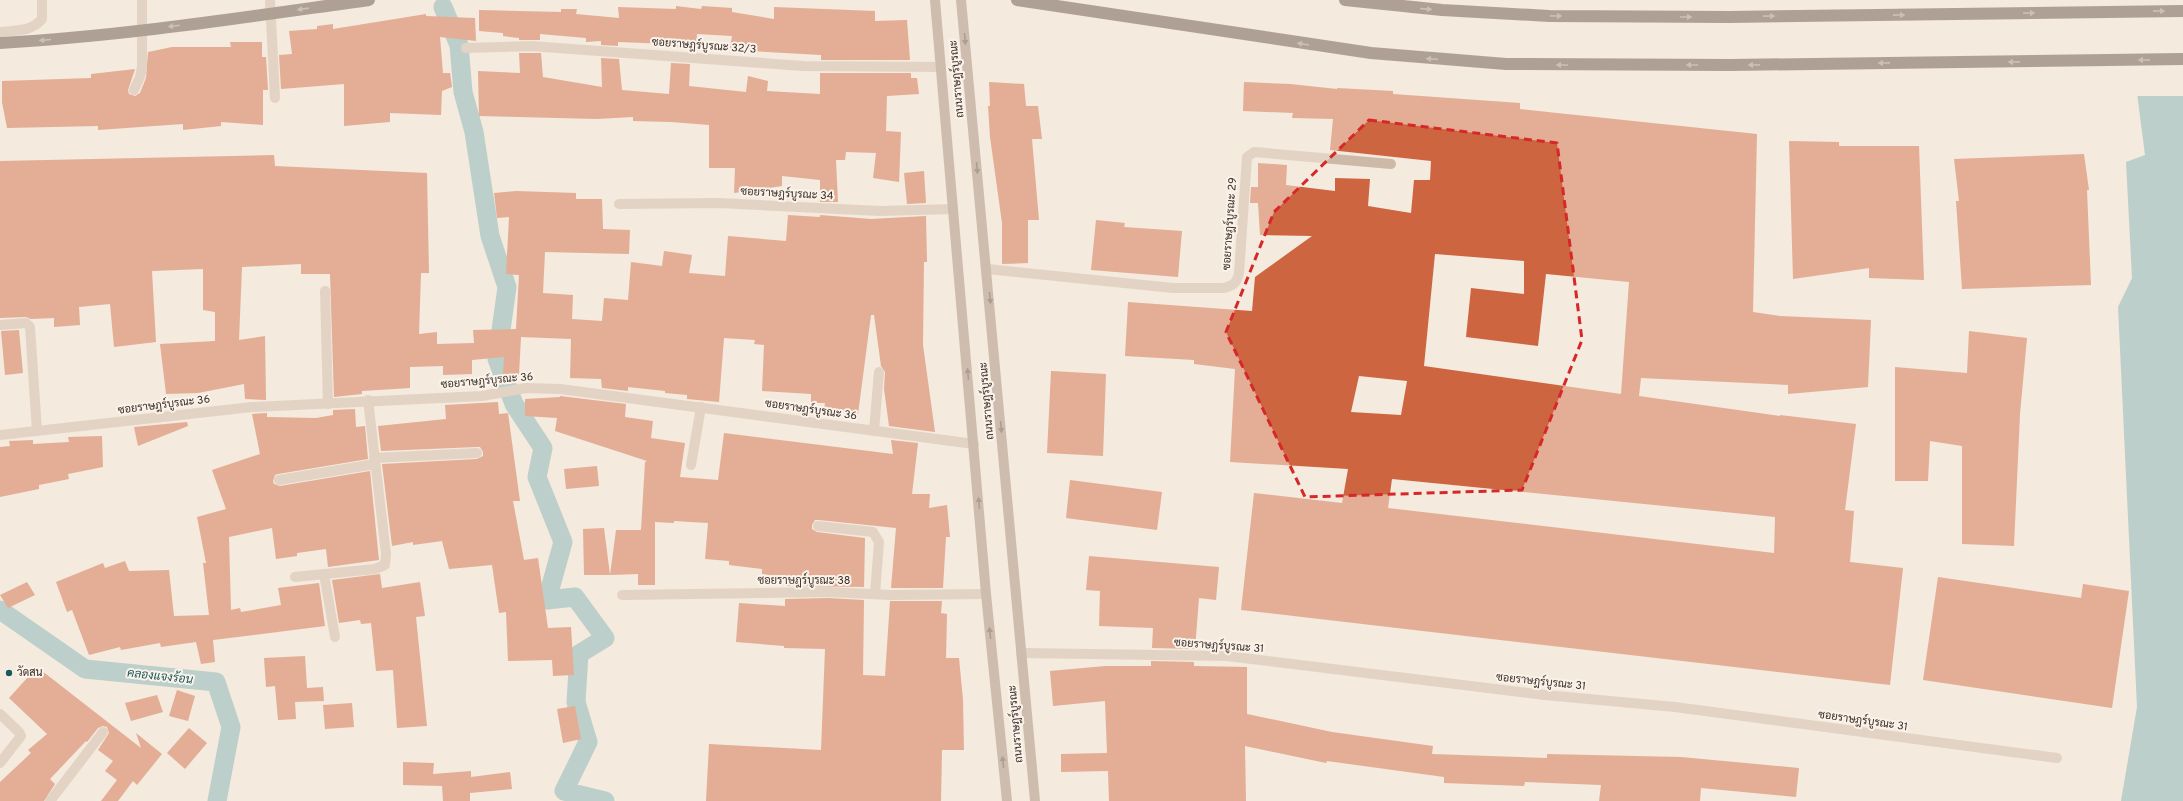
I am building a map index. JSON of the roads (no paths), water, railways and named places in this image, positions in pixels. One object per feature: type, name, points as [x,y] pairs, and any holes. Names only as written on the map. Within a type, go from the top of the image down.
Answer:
[{"type":"highway","points":[[0,43],[80,37],[164,28],[369,0]]},
{"type":"highway","points":[[1017,0],[1363,52],[1418,58],[1506,64],[1723,65],[2183,59]]},
{"type":"highway","points":[[1345,0],[1442,10],[1549,16],[1730,17],[2183,11]]},
{"type":"main road","name":"ถนนราษฎร์บูรณะ","points":[[934,0],[986,594],[1007,801]]},
{"type":"main road","name":"ถนนราษฎร์บูรณะ","points":[[961,0],[1035,801]]},
{"type":"street","points":[[0,32],[28,29],[36,25],[42,19],[42,0]]},
{"type":"street","points":[[134,90],[140,77],[142,67],[142,0]]},
{"type":"street","points":[[270,0],[275,98]]},
{"type":"street","name":"ซอยราษฎร์บูรณะ 32/3","points":[[466,48],[531,46],[803,66],[941,67]]},
{"type":"street","name":"ซอยราษฎร์บูรณะ 29","points":[[987,269],[1174,288],[1223,288],[1231,286],[1237,281],[1239,273],[1247,157],[1250,154],[1254,152],[1391,164]]},
{"type":"street","name":"ซอยราษฎร์บูรณะ 34","points":[[619,204],[719,203],[880,211],[953,209]]},
{"type":"street","points":[[325,291],[328,404]]},
{"type":"street","points":[[0,325],[26,323],[30,327],[37,431]]},
{"type":"street","points":[[874,431],[879,372]]},
{"type":"street","name":"ซอยราษฎร์บูรณะ 36","points":[[0,435],[252,407],[496,394],[526,388],[560,389],[974,444]]},
{"type":"street","points":[[295,577],[375,569],[385,564],[386,554],[368,400]]},
{"type":"street","points":[[692,465],[701,407]]},
{"type":"street","points":[[279,480],[375,461],[477,453]]},
{"type":"street","points":[[818,526],[873,532],[877,536],[879,542],[875,594]]},
{"type":"street","points":[[324,574],[335,637]]},
{"type":"street","name":"ซอยราษฎร์บูรณะ 38","points":[[622,595],[828,592],[875,594],[986,594]]},
{"type":"street","name":"ซอยราษฎร์บูรณะ 31","points":[[1021,653],[1227,656],[1545,695],[1675,707],[2057,758]]},
{"type":"street","points":[[0,714],[19,732],[20,736],[0,763]]},
{"type":"street","points":[[50,801],[103,732]]},
{"type":"water","points":[[2183,0],[2183,801],[2121,801],[2137,707],[2118,307],[2132,278],[2126,162],[2145,155],[2137,93]]},
{"type":"waterway","points":[[443,7],[459,45],[463,92],[474,132],[490,236],[507,287],[497,359],[514,404],[543,448],[537,477],[563,542],[547,600],[575,597],[605,638],[579,654],[576,702],[588,742],[564,791],[605,801]]},
{"type":"waterway","name":"คลองแจงร้อน","points":[[0,610],[85,669],[216,682],[231,727],[217,801]]},
{"type":"place","name":"วัดสน","points":[[9,673]]}]
